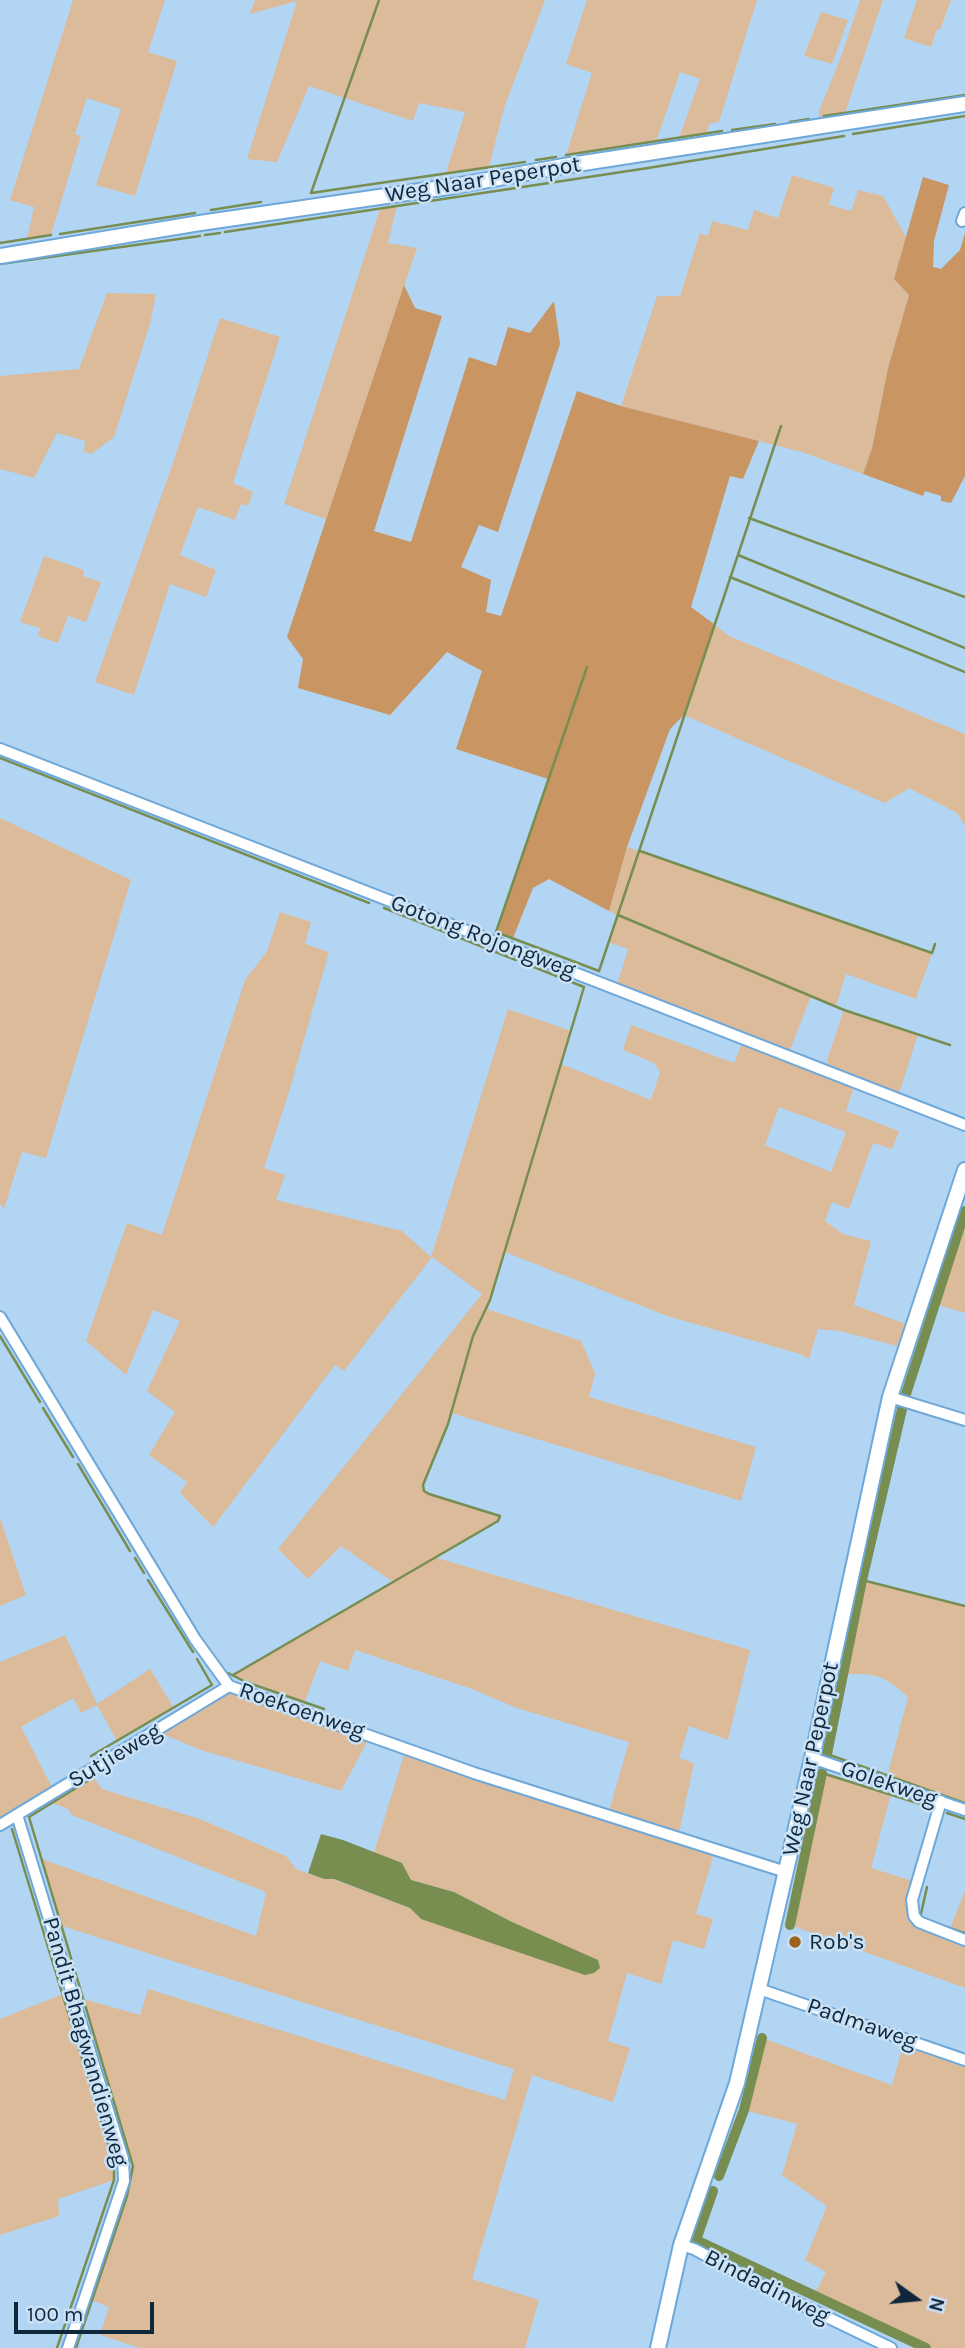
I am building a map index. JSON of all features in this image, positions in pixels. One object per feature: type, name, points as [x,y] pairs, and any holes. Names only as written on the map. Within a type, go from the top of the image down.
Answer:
[{"type":"street","name":"Weg Naar Peperpot","points":[[0,256],[965,104]]},
{"type":"street","name":"Gotong Rojongweg","points":[[0,749],[965,1125]]},
{"type":"street","name":"Weg Naar Peperpot","points":[[658,2348],[681,2245],[737,2083],[812,1758],[890,1397],[965,1170]]},
{"type":"street","name":"Roekoenweg","points":[[0,1317],[195,1639],[229,1686],[474,1773],[786,1872]]},
{"type":"street","points":[[890,1397],[965,1420]]},
{"type":"street","name":"Sutjieweg","points":[[0,1825],[229,1686]]},
{"type":"street","name":"Golekweg","points":[[812,1758],[965,1810]]},
{"type":"street","points":[[941,1801],[912,1900],[912,1909],[919,1922],[965,1940]]},
{"type":"street","name":"Pandit Bhagwandienweg","points":[[17,1815],[123,2159],[124,2181],[68,2348]]},
{"type":"street","name":"Padmaweg","points":[[759,1989],[965,2060]]},
{"type":"street","name":"Bindadinweg","points":[[681,2245],[694,2249],[891,2348]]},
{"type":"shaded area","points":[[73,0],[165,0],[148,52],[177,61],[135,196],[96,185],[121,109],[87,98],[75,134],[81,136],[51,235],[27,239],[34,207],[10,200]]},
{"type":"shaded area","points":[[255,0],[545,0],[504,108],[489,167],[446,173],[465,112],[419,103],[413,121],[309,86],[277,162],[247,159],[297,1],[250,14]]},
{"type":"shaded area","points":[[587,0],[757,0],[719,122],[710,123],[706,134],[679,138],[700,79],[680,72],[656,142],[566,155],[592,73],[566,64]]},
{"type":"shaded area","points":[[860,0],[883,0],[845,113],[819,117],[819,111]]},
{"type":"shaded area","points":[[917,0],[951,0],[931,47],[904,38]]},
{"type":"shaded area","points":[[821,12],[848,20],[832,64],[804,56]]},
{"type":"shaded area","points":[[792,175],[834,188],[829,205],[851,211],[858,190],[883,196],[906,237],[894,279],[909,295],[888,368],[872,448],[863,474],[802,452],[621,406],[657,296],[680,296],[700,233],[708,236],[712,221],[748,230],[754,210],[778,218]]},
{"type":"shaded area","points":[[923,177],[949,185],[934,241],[933,267],[941,269],[960,250],[965,233],[965,476],[951,503],[941,501],[941,496],[925,491],[923,496],[863,474],[872,448],[888,368],[909,295],[894,279]]},
{"type":"shaded area","points":[[397,206],[388,243],[417,248],[326,519],[284,504],[380,209]]},
{"type":"shaded area","points":[[404,285],[415,308],[442,316],[374,531],[411,542],[469,357],[496,366],[508,327],[530,333],[554,301],[560,344],[498,532],[479,525],[461,567],[491,580],[486,612],[501,616],[577,391],[621,406],[759,441],[743,479],[730,476],[691,607],[714,624],[684,715],[670,729],[627,847],[609,911],[549,879],[533,888],[513,938],[496,932],[548,779],[456,749],[482,671],[447,652],[390,715],[298,688],[303,659],[287,637]]},
{"type":"shaded area","points":[[107,293],[156,294],[150,324],[114,437],[91,454],[84,452],[85,441],[57,433],[34,478],[0,469],[0,376],[79,369]]},
{"type":"shaded area","points":[[220,318],[280,337],[233,483],[253,492],[248,506],[241,504],[235,520],[198,507],[180,555],[216,570],[206,597],[170,584],[134,695],[95,682],[173,463]]},
{"type":"shaded area","points":[[44,556],[84,570],[83,576],[101,582],[86,622],[68,616],[58,643],[38,636],[40,628],[20,622]]},
{"type":"shaded area","points":[[714,624],[729,636],[965,734],[965,826],[957,813],[909,788],[885,803],[684,715]]},
{"type":"shaded area","points":[[0,818],[131,880],[46,1158],[22,1152],[4,1209],[0,1204]]},
{"type":"shaded area","points":[[627,847],[932,953],[916,999],[846,974],[836,1006],[811,996],[789,1053],[617,985],[628,949],[608,942],[617,915],[609,911]]},
{"type":"shaded area","points":[[280,912],[311,922],[305,944],[329,952],[264,1168],[285,1175],[276,1200],[402,1231],[431,1257],[508,1009],[571,1031],[561,1064],[651,1100],[660,1072],[654,1063],[623,1050],[631,1025],[734,1063],[743,1041],[854,1087],[846,1111],[899,1131],[892,1149],[873,1143],[849,1209],[832,1202],[825,1221],[843,1234],[871,1241],[854,1305],[906,1324],[897,1346],[840,1331],[818,1329],[809,1359],[800,1354],[667,1316],[505,1252],[487,1309],[581,1341],[595,1373],[589,1397],[756,1447],[741,1501],[451,1413],[423,1485],[424,1491],[429,1494],[500,1516],[498,1521],[437,1558],[750,1650],[728,1740],[689,1726],[679,1758],[694,1763],[679,1833],[609,1811],[629,1742],[517,1708],[472,1689],[355,1650],[348,1671],[320,1661],[305,1702],[233,1675],[393,1582],[341,1546],[308,1579],[278,1549],[482,1294],[432,1257],[344,1371],[335,1365],[213,1527],[180,1493],[187,1482],[149,1455],[175,1412],[147,1391],[180,1321],[153,1310],[126,1375],[86,1341],[127,1223],[162,1235],[245,980],[267,951]],"holes":[[[779,1107],[846,1132],[831,1172],[765,1145]]]},
{"type":"shaded area","points":[[844,1010],[918,1034],[898,1097],[830,1069],[827,1060]]},
{"type":"shaded area","points":[[965,1211],[965,1313],[935,1304]]},
{"type":"shaded area","points":[[0,1518],[26,1595],[0,1606]]},
{"type":"shaded area","points":[[862,1580],[965,1606],[965,1803],[887,1777],[908,1697],[893,1684],[878,1677],[863,1674],[843,1675]]},
{"type":"shaded area","points":[[65,1635],[97,1704],[150,1669],[174,1708],[117,1741],[97,1705],[81,1713],[73,1698],[21,1727],[53,1789],[0,1819],[0,1662]]},
{"type":"shaded area","points":[[229,1689],[369,1738],[341,1791],[201,1750],[160,1733]]},
{"type":"shaded area","points":[[405,1751],[714,1853],[696,1914],[713,1919],[704,1949],[673,1940],[661,1984],[627,1973],[608,2041],[630,2048],[613,2102],[532,2075],[472,2279],[539,2300],[525,2348],[140,2348],[100,2335],[109,2307],[92,2300],[127,2196],[133,2166],[84,1999],[140,2015],[148,1989],[505,2100],[514,2069],[62,1926],[42,1859],[256,1936],[266,1892],[72,1815],[67,1808],[52,1803],[94,1777],[102,1789],[200,1819],[286,1856],[296,1869],[324,1879],[333,1879],[410,1908],[421,1919],[512,1922],[454,1892],[411,1880],[402,1863],[374,1853]]},
{"type":"shaded area","points":[[822,1773],[891,1794],[871,1868],[913,1881],[912,1918],[965,1942],[965,1988],[790,1925]]},
{"type":"shaded area","points":[[321,1834],[402,1863],[411,1880],[454,1892],[512,1922],[598,1960],[600,1968],[585,1975],[421,1919],[410,1908],[334,1879],[324,1879],[308,1873]]},
{"type":"shaded area","points":[[965,1891],[965,1933],[950,1928]]},
{"type":"shaded area","points":[[63,1994],[114,2163],[114,2180],[58,2199],[59,2216],[0,2235],[0,2019]]},
{"type":"shaded area","points":[[762,2038],[892,2085],[904,2041],[965,2063],[965,2348],[926,2348],[814,2295],[826,2272],[805,2260],[827,2206],[782,2175],[797,2124],[744,2110]]},
{"type":"waterway","points":[[379,0],[311,193],[525,162]]},
{"type":"waterway","points":[[824,116],[965,95]]},
{"type":"waterway","points":[[853,134],[965,116]]},
{"type":"waterway","points":[[790,122],[809,119]]},
{"type":"waterway","points":[[732,130],[775,124]]},
{"type":"waterway","points":[[566,155],[722,131]]},
{"type":"waterway","points":[[225,232],[844,136]]},
{"type":"waterway","points":[[536,160],[556,157]]},
{"type":"waterway","points":[[211,210],[261,202]]},
{"type":"waterway","points":[[60,234],[195,213]]},
{"type":"waterway","points":[[205,235],[220,233]]},
{"type":"waterway","points":[[0,243],[51,235]]},
{"type":"waterway","points":[[0,264],[200,236]]},
{"type":"waterway","points":[[587,667],[496,932],[599,971],[781,426]]},
{"type":"waterway","points":[[749,518],[965,597]]},
{"type":"waterway","points":[[738,555],[965,648]]},
{"type":"waterway","points":[[730,577],[965,672]]},
{"type":"waterway","points":[[0,758],[369,903]]},
{"type":"waterway","points":[[640,851],[932,953],[935,944]]},
{"type":"waterway","points":[[384,908],[516,960]]},
{"type":"waterway","points":[[618,915],[844,1010],[950,1045]]},
{"type":"waterway","points":[[233,1675],[498,1521],[500,1516],[429,1494],[424,1491],[423,1485],[448,1424],[473,1336],[490,1300],[584,987],[529,965]]},
{"type":"waterway","points":[[906,1394],[965,1211]]},
{"type":"waterway","points":[[0,1336],[40,1402]]},
{"type":"waterway","points":[[43,1408],[73,1457]]},
{"type":"waterway","points":[[827,1754],[862,1580],[902,1409]]},
{"type":"waterway","points":[[78,1464],[130,1551]]},
{"type":"waterway","points":[[135,1558],[144,1573]]},
{"type":"waterway","points":[[148,1580],[193,1652]]},
{"type":"waterway","points":[[862,1580],[965,1606]]},
{"type":"waterway","points":[[91,1756],[212,1685],[197,1659]]},
{"type":"waterway","points":[[228,1673],[246,1682],[324,1709]]},
{"type":"waterway","points":[[827,1754],[965,1803]]},
{"type":"waterway","points":[[822,1773],[930,1807]]},
{"type":"waterway","points":[[790,1925],[822,1773]]},
{"type":"waterway","points":[[76,2348],[127,2196],[133,2166],[29,1817],[94,1777]]},
{"type":"waterway","points":[[947,1813],[965,1819]]},
{"type":"waterway","points":[[12,1829],[114,2163],[114,2180],[57,2348]]},
{"type":"waterway","points":[[920,1918],[927,1887]]},
{"type":"waterway","points":[[943,1926],[965,1933]]},
{"type":"waterway","points":[[719,2176],[744,2110],[762,2038]]},
{"type":"waterway","points":[[713,2191],[696,2240],[926,2348]]},
{"type":"place","name":"Rob's","points":[[795,1942]]}]
